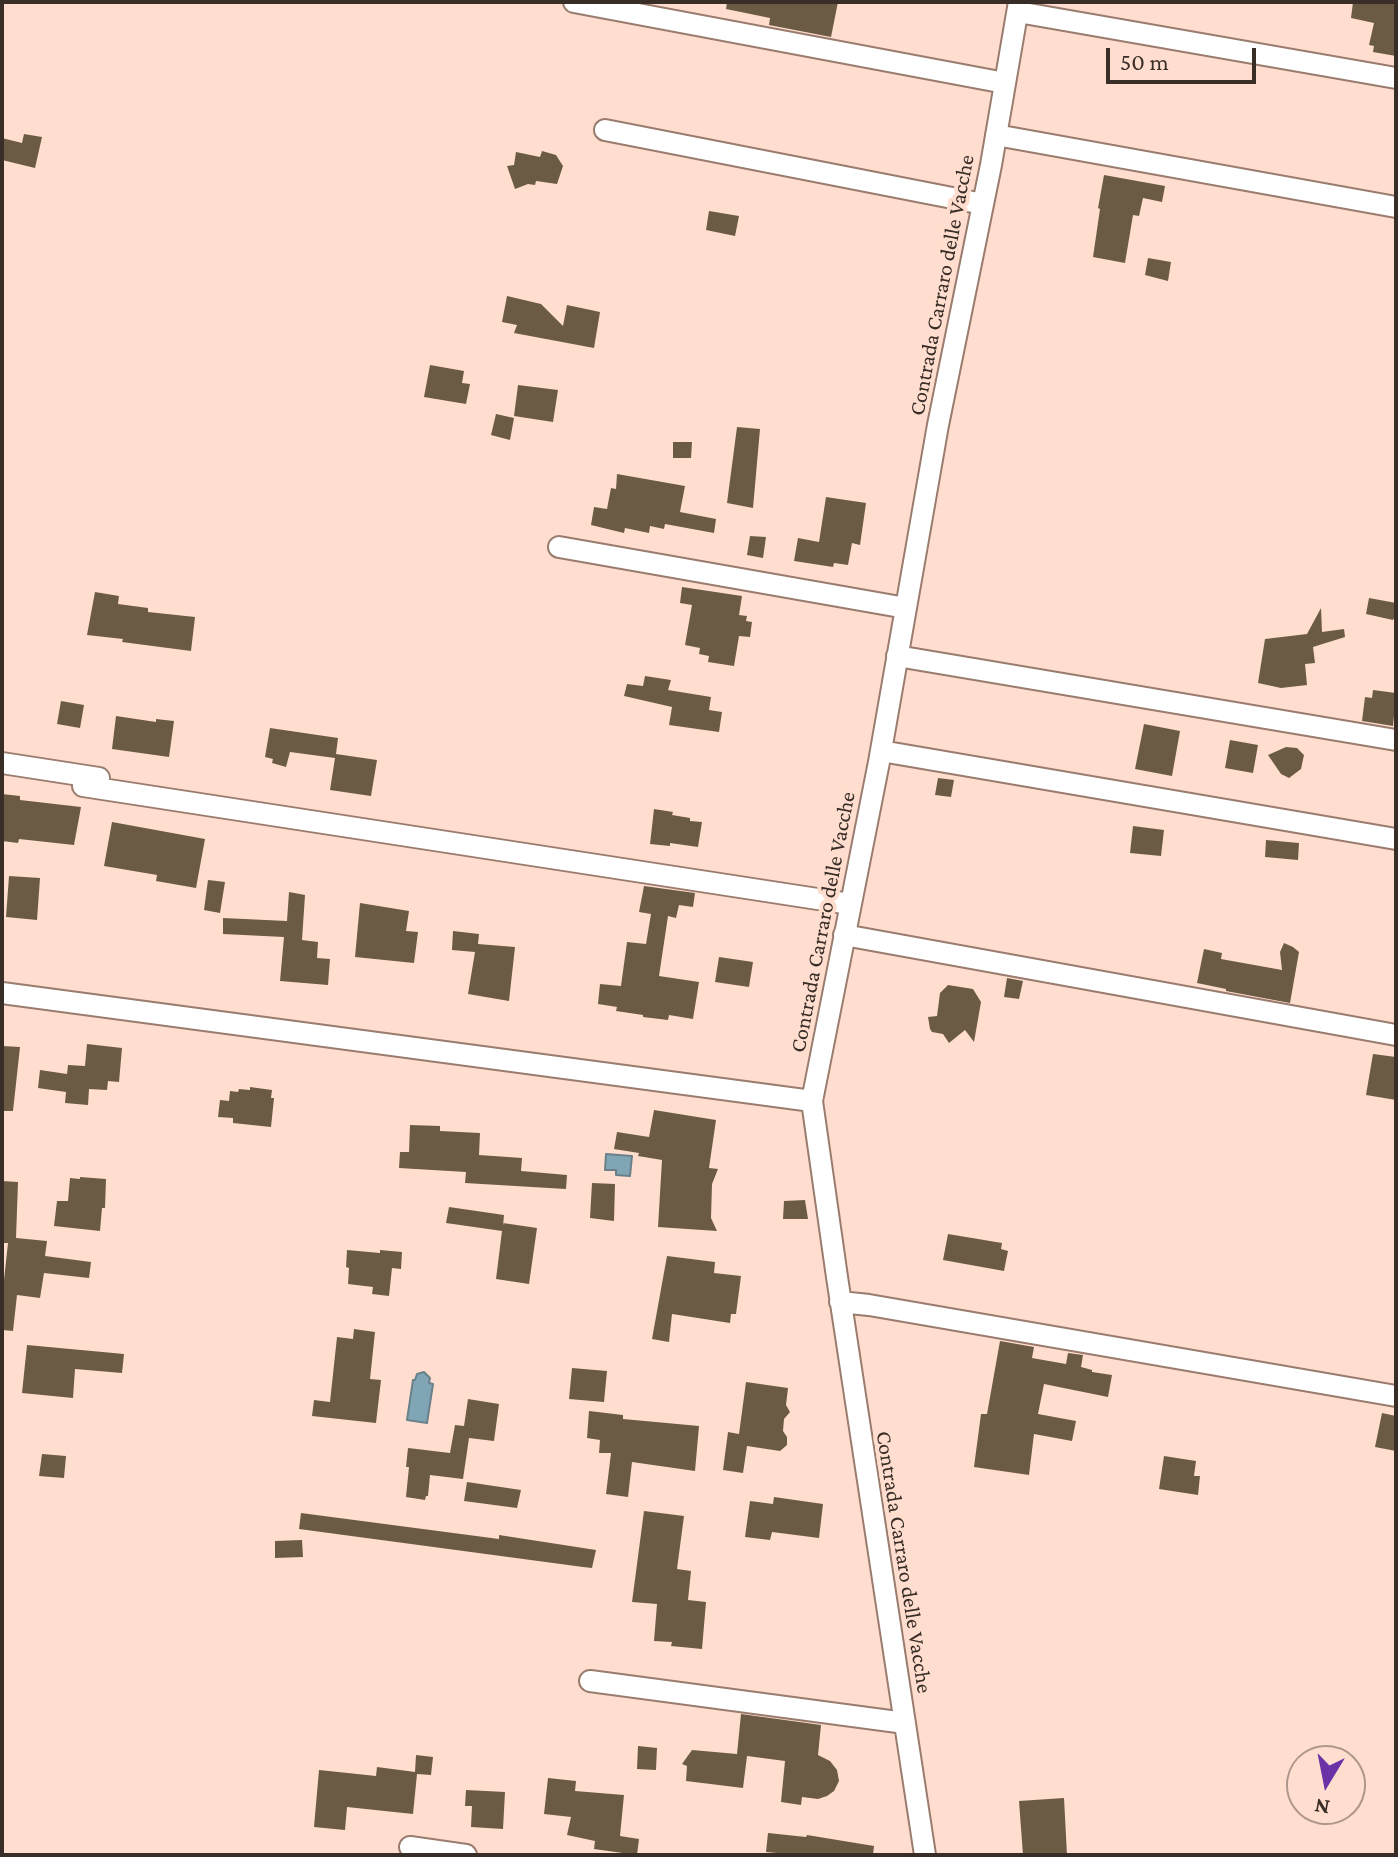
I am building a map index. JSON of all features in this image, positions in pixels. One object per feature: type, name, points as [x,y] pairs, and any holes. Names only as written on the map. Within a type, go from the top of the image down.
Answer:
[{"type":"street","points":[[574,2],[1005,83]]},
{"type":"street","points":[[1018,7],[1396,78]]},
{"type":"street","name":"Contrada Carraro delle Vacche","points":[[925,1855],[812,1101],[881,751],[938,425],[983,204],[1018,7]]},
{"type":"street","points":[[605,130],[983,204]]},
{"type":"street","points":[[996,135],[1396,207]]},
{"type":"street","points":[[559,547],[906,608]]},
{"type":"street","points":[[897,656],[1396,740]]},
{"type":"street","points":[[881,751],[1396,839]]},
{"type":"street","points":[[2,763],[150,785],[170,799]]},
{"type":"street","points":[[83,786],[850,904]]},
{"type":"street","points":[[844,935],[1396,1035]]},
{"type":"street","points":[[2,993],[812,1101]]},
{"type":"street","points":[[840,1302],[1396,1396]]},
{"type":"street","points":[[590,1681],[905,1723]]},
{"type":"street","points":[[410,1847],[466,1855]]},
{"type":"water","points":[[606,1154],[632,1156],[630,1176],[616,1175],[616,1170],[605,1170]]},
{"type":"water","points":[[424,1372],[430,1378],[429,1383],[433,1384],[427,1423],[407,1420],[413,1380],[417,1374]]},
{"type":"building","points":[[727,2],[838,2],[831,37],[769,25],[770,18],[726,9]]},
{"type":"building","points":[[1353,2],[1396,2],[1396,56],[1373,52],[1374,46],[1369,45],[1374,23],[1351,18]]},
{"type":"building","points":[[24,134],[42,137],[35,168],[2,160],[2,138],[22,143]]},
{"type":"building","points":[[542,151],[556,155],[563,166],[557,184],[536,181],[535,185],[515,189],[507,166],[514,165],[516,152],[540,157]]},
{"type":"building","points":[[1104,175],[1165,186],[1162,202],[1143,198],[1139,216],[1133,215],[1125,263],[1093,257]]},
{"type":"building","points":[[709,211],[739,216],[735,236],[706,230]]},
{"type":"building","points":[[1148,258],[1171,262],[1168,281],[1145,275]]},
{"type":"building","points":[[507,296],[541,304],[563,326],[567,305],[600,312],[594,348],[514,333],[517,325],[502,322]]},
{"type":"building","points":[[430,365],[464,371],[462,383],[470,384],[466,404],[424,397]]},
{"type":"building","points":[[518,385],[558,390],[553,422],[514,416]]},
{"type":"building","points":[[496,414],[514,418],[510,440],[491,435]]},
{"type":"building","points":[[737,427],[760,429],[753,508],[727,503]]},
{"type":"building","points":[[673,442],[692,442],[691,458],[673,458]]},
{"type":"building","points":[[617,474],[685,486],[680,512],[716,519],[714,533],[665,524],[664,529],[650,526],[649,533],[625,528],[624,533],[591,525],[594,507],[607,509],[611,488],[616,489]]},
{"type":"building","points":[[826,497],[866,503],[860,545],[852,543],[848,565],[834,563],[833,567],[794,561],[798,538],[819,542]]},
{"type":"building","points":[[750,536],[766,537],[763,558],[747,555]]},
{"type":"building","points":[[682,587],[742,596],[739,615],[747,616],[746,621],[752,622],[750,637],[739,636],[734,666],[708,662],[709,656],[699,654],[700,648],[685,645],[692,605],[680,603]]},
{"type":"building","points":[[95,592],[119,596],[118,604],[148,608],[148,612],[195,617],[191,651],[87,635]]},
{"type":"building","points":[[1369,598],[1396,603],[1396,618],[1366,614]]},
{"type":"building","points":[[1321,608],[1322,632],[1344,629],[1345,637],[1313,647],[1315,663],[1305,664],[1307,685],[1281,688],[1258,683],[1265,639],[1307,634]]},
{"type":"building","points":[[645,676],[671,680],[668,690],[711,697],[709,710],[722,712],[719,732],[669,725],[672,707],[624,696],[627,684],[643,686]]},
{"type":"building","points":[[1373,690],[1396,693],[1393,726],[1362,721],[1365,697],[1372,698]]},
{"type":"building","points":[[61,701],[84,705],[80,728],[57,724]]},
{"type":"building","points":[[116,716],[156,722],[156,719],[174,721],[169,757],[112,749]]},
{"type":"building","points":[[1144,724],[1180,731],[1172,776],[1135,769]]},
{"type":"building","points":[[270,728],[338,738],[336,754],[377,760],[371,796],[330,790],[335,758],[290,752],[286,767],[272,763],[273,759],[265,757]]},
{"type":"building","points":[[1230,740],[1258,745],[1253,773],[1225,768]]},
{"type":"building","points":[[1286,747],[1297,748],[1304,755],[1301,769],[1289,778],[1281,774],[1268,755]]},
{"type":"building","points":[[938,778],[954,780],[951,797],[935,795]]},
{"type":"building","points":[[2,794],[20,796],[20,800],[81,807],[74,845],[19,839],[18,843],[2,841]]},
{"type":"building","points":[[654,809],[702,822],[698,847],[650,844]]},
{"type":"building","points":[[112,822],[205,839],[196,888],[156,881],[157,875],[104,866]]},
{"type":"building","points":[[1133,826],[1164,830],[1161,856],[1130,853]]},
{"type":"building","points":[[1266,840],[1299,843],[1298,860],[1265,857]]},
{"type":"building","points":[[9,876],[40,878],[37,920],[6,917]]},
{"type":"building","points":[[208,880],[225,882],[220,913],[204,910]]},
{"type":"building","points":[[644,886],[695,893],[693,907],[679,905],[676,918],[668,916],[659,976],[699,982],[693,1019],[669,1015],[668,1020],[643,1017],[598,1004],[600,984],[621,986],[627,942],[646,944],[651,914],[639,912]]},
{"type":"building","points":[[289,892],[305,895],[302,940],[318,942],[317,958],[330,959],[328,985],[280,981],[284,937],[223,934],[223,918],[287,921]]},
{"type":"building","points":[[360,903],[409,911],[406,931],[418,932],[414,963],[355,957]]},
{"type":"building","points":[[453,931],[479,934],[478,944],[515,947],[509,1001],[468,994],[475,952],[452,950]]},
{"type":"building","points":[[1284,943],[1299,952],[1290,1003],[1197,983],[1204,949],[1222,953],[1221,959],[1282,970],[1280,952]]},
{"type":"building","points":[[719,957],[753,962],[749,987],[715,982]]},
{"type":"building","points":[[1007,978],[1023,981],[1019,999],[1004,997]]},
{"type":"building","points":[[948,985],[973,989],[981,1002],[974,1042],[965,1030],[949,1043],[943,1034],[930,1029],[928,1017],[937,1016],[940,993]]},
{"type":"building","points":[[87,1044],[122,1048],[119,1082],[108,1081],[107,1090],[89,1089],[88,1105],[65,1103],[66,1092],[38,1088],[40,1070],[67,1074],[68,1065],[85,1066]]},
{"type":"building","points":[[2,1046],[20,1047],[13,1111],[2,1111]]},
{"type":"building","points":[[1373,1054],[1396,1057],[1396,1100],[1366,1095]]},
{"type":"building","points":[[250,1087],[272,1090],[271,1127],[233,1123],[233,1118],[218,1117],[220,1100],[229,1101],[230,1091],[250,1090]]},
{"type":"building","points":[[654,1110],[716,1120],[709,1168],[718,1169],[712,1184],[711,1218],[717,1231],[658,1227],[662,1160],[614,1149],[617,1132],[649,1137]]},
{"type":"building","points":[[410,1125],[440,1126],[440,1131],[480,1133],[479,1155],[522,1158],[521,1171],[567,1175],[566,1189],[465,1183],[466,1172],[399,1168],[400,1152],[409,1152]]},
{"type":"building","points":[[70,1178],[106,1179],[100,1231],[54,1226],[57,1201],[68,1201]]},
{"type":"building","points":[[2,1181],[18,1182],[16,1238],[47,1241],[45,1256],[91,1262],[89,1278],[44,1273],[40,1298],[17,1295],[13,1331],[2,1330],[2,1279],[8,1243],[2,1243]]},
{"type":"building","points":[[592,1183],[615,1184],[614,1221],[590,1218]]},
{"type":"building","points":[[805,1200],[808,1219],[783,1219],[784,1201]]},
{"type":"building","points":[[449,1207],[504,1215],[503,1223],[537,1228],[529,1284],[496,1279],[502,1231],[446,1223]]},
{"type":"building","points":[[948,1234],[1002,1243],[1001,1249],[1008,1251],[1004,1271],[943,1260]]},
{"type":"building","points":[[347,1250],[402,1252],[401,1269],[392,1268],[389,1296],[372,1294],[373,1287],[348,1284]]},
{"type":"building","points":[[667,1256],[715,1262],[714,1273],[741,1276],[736,1314],[731,1314],[730,1323],[672,1314],[669,1342],[652,1339]]},
{"type":"building","points":[[354,1329],[375,1332],[370,1379],[381,1380],[376,1423],[312,1416],[314,1400],[330,1402],[337,1337],[353,1339]]},
{"type":"building","points":[[1000,1341],[1034,1347],[1032,1358],[1066,1364],[1068,1353],[1083,1355],[1081,1367],[1112,1375],[1108,1397],[1044,1384],[1038,1414],[1076,1421],[1072,1441],[1034,1434],[1029,1475],[974,1467],[981,1414],[987,1414]]},
{"type":"building","points":[[27,1345],[124,1354],[122,1373],[75,1369],[73,1398],[22,1393]]},
{"type":"building","points":[[572,1368],[607,1371],[604,1402],[569,1399]]},
{"type":"building","points":[[746,1382],[788,1388],[786,1405],[790,1412],[784,1419],[787,1445],[780,1451],[747,1446],[743,1473],[723,1470],[728,1432],[739,1434]]},
{"type":"building","points":[[468,1399],[499,1404],[494,1441],[469,1438],[463,1479],[430,1475],[425,1500],[406,1497],[408,1448],[450,1453],[455,1425],[464,1426]]},
{"type":"building","points":[[589,1411],[623,1415],[623,1419],[699,1426],[695,1471],[632,1462],[628,1497],[606,1494],[611,1453],[599,1453],[600,1440],[587,1438]]},
{"type":"building","points":[[1382,1413],[1396,1416],[1396,1451],[1375,1447]]},
{"type":"building","points":[[42,1454],[66,1456],[64,1478],[39,1476]]},
{"type":"building","points":[[1164,1456],[1196,1461],[1194,1476],[1200,1476],[1198,1495],[1159,1489]]},
{"type":"building","points":[[467,1482],[521,1490],[517,1508],[464,1501]]},
{"type":"building","points":[[774,1497],[823,1504],[819,1538],[772,1532],[770,1540],[745,1537],[750,1501],[773,1504]]},
{"type":"building","points":[[644,1511],[684,1516],[677,1569],[691,1571],[688,1600],[706,1602],[702,1649],[654,1641],[657,1604],[632,1602]]},
{"type":"building","points":[[301,1513],[499,1539],[499,1535],[596,1550],[592,1568],[583,1567],[299,1529]]},
{"type":"building","points":[[302,1540],[303,1557],[275,1558],[275,1541]]},
{"type":"building","points":[[741,1714],[821,1725],[818,1755],[830,1761],[837,1770],[839,1781],[834,1791],[818,1799],[802,1797],[801,1805],[781,1802],[785,1761],[747,1756],[743,1788],[686,1781],[687,1766],[682,1764],[692,1750],[737,1754]]},
{"type":"building","points":[[638,1746],[657,1748],[656,1770],[637,1769]]},
{"type":"building","points":[[416,1755],[433,1757],[431,1775],[417,1774],[413,1814],[347,1807],[345,1830],[314,1827],[319,1770],[376,1776],[377,1767],[415,1772]]},
{"type":"building","points":[[548,1778],[576,1781],[575,1791],[624,1795],[620,1836],[639,1839],[637,1855],[594,1849],[595,1841],[567,1835],[571,1817],[544,1814]]},
{"type":"building","points":[[466,1790],[505,1792],[503,1829],[471,1827],[472,1806],[465,1806]]},
{"type":"building","points":[[1064,1798],[1067,1855],[1023,1855],[1019,1801]]},
{"type":"building","points":[[768,1833],[807,1835],[874,1846],[873,1855],[766,1852]]}]
